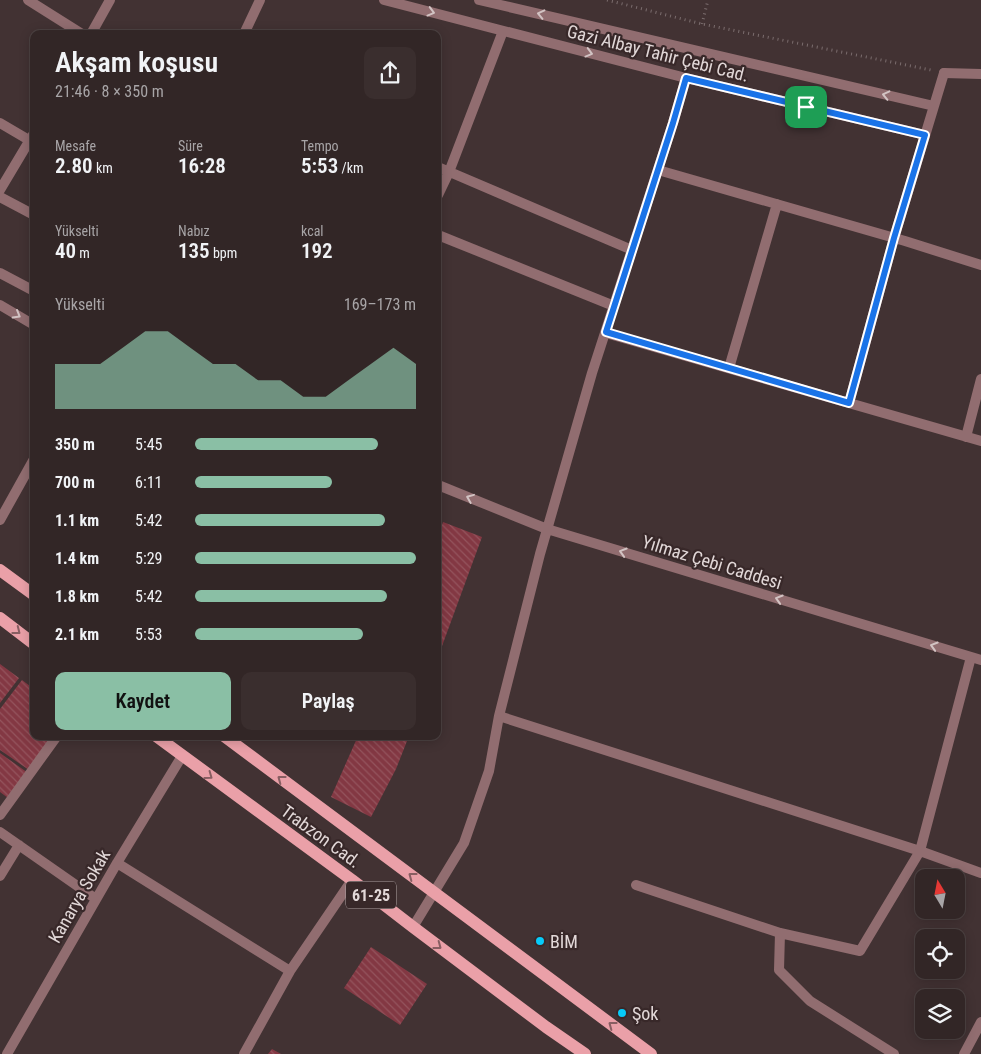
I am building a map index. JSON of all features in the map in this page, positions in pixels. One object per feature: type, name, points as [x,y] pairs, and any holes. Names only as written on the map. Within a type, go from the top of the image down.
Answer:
[{"type":"main road","points":[[0,570],[30,592]]},
{"type":"main road","points":[[0,618],[30,641]]},
{"type":"main road","name":"Trabzon Cad.","points":[[161,740],[352,880],[546,1027],[585,1054]]},
{"type":"main road","name":"Trabzon Cad.","points":[[229,740],[651,1054]]},
{"type":"street","points":[[28,0],[76,30]]},
{"type":"street","points":[[93,30],[110,0]]},
{"type":"street","points":[[246,30],[260,0]]},
{"type":"street","name":"Gazi Albay Tahir Çebi Cad.","points":[[384,0],[686,78],[925,135]]},
{"type":"street","points":[[479,0],[934,106]]},
{"type":"street","points":[[441,189],[502,31]]},
{"type":"street","points":[[849,403],[894,238],[944,73],[981,74]]},
{"type":"street","points":[[413,927],[464,843],[489,771],[499,716],[547,528],[592,373],[686,78]]},
{"type":"street","points":[[0,123],[30,138]]},
{"type":"street","points":[[0,190],[30,142]]},
{"type":"street","points":[[441,168],[632,250]]},
{"type":"street","points":[[658,170],[981,265]]},
{"type":"street","points":[[0,197],[30,214]]},
{"type":"street","points":[[729,368],[777,204]]},
{"type":"street","points":[[441,236],[614,306]]},
{"type":"street","points":[[0,273],[30,290]]},
{"type":"street","points":[[0,305],[30,323]]},
{"type":"street","points":[[606,332],[981,441]]},
{"type":"street","points":[[966,437],[981,379]]},
{"type":"street","points":[[0,520],[30,466]]},
{"type":"street","name":"Yılmaz Çebi Caddesi","points":[[441,486],[547,528],[976,658]]},
{"type":"street","points":[[636,885],[780,933],[860,951],[920,851],[976,658]]},
{"type":"street","points":[[499,716],[920,851],[981,873]]},
{"type":"street","points":[[0,816],[55,740]]},
{"type":"street","name":"Kanarya Sokak","points":[[7,1054],[117,863],[182,756]]},
{"type":"street","points":[[0,832],[96,899]]},
{"type":"street","points":[[0,876],[19,844]]},
{"type":"street","points":[[117,863],[290,971]]},
{"type":"street","points":[[244,1054],[290,971],[352,880]]},
{"type":"street","points":[[780,933],[779,970],[810,1001],[894,1054]]},
{"type":"street","points":[[964,1054],[981,1022]]},
{"type":"path","points":[[607,0],[702,24],[944,73]]},
{"type":"path","points":[[702,24],[708,0]]},
{"type":"building","points":[[443,522],[482,537],[441,649],[441,528]]},
{"type":"building","points":[[0,664],[19,678],[0,703]]},
{"type":"building","points":[[22,680],[30,686],[30,740],[52,740],[29,770],[0,750],[0,709]]},
{"type":"building","points":[[356,740],[407,740],[396,769],[371,817],[331,797]]},
{"type":"building","points":[[0,753],[28,773],[8,798],[0,792]]},
{"type":"building","points":[[371,947],[427,984],[400,1025],[344,988]]},
{"type":"building","points":[[272,1049],[281,1054],[268,1054]]},
{"type":"place","name":"BİM","points":[[540,941]]},
{"type":"place","name":"Şok","points":[[622,1013]]},
{"type":"route","points":[[686,78],[806,107],[925,135],[894,238],[849,403],[606,332],[686,78]]}]
